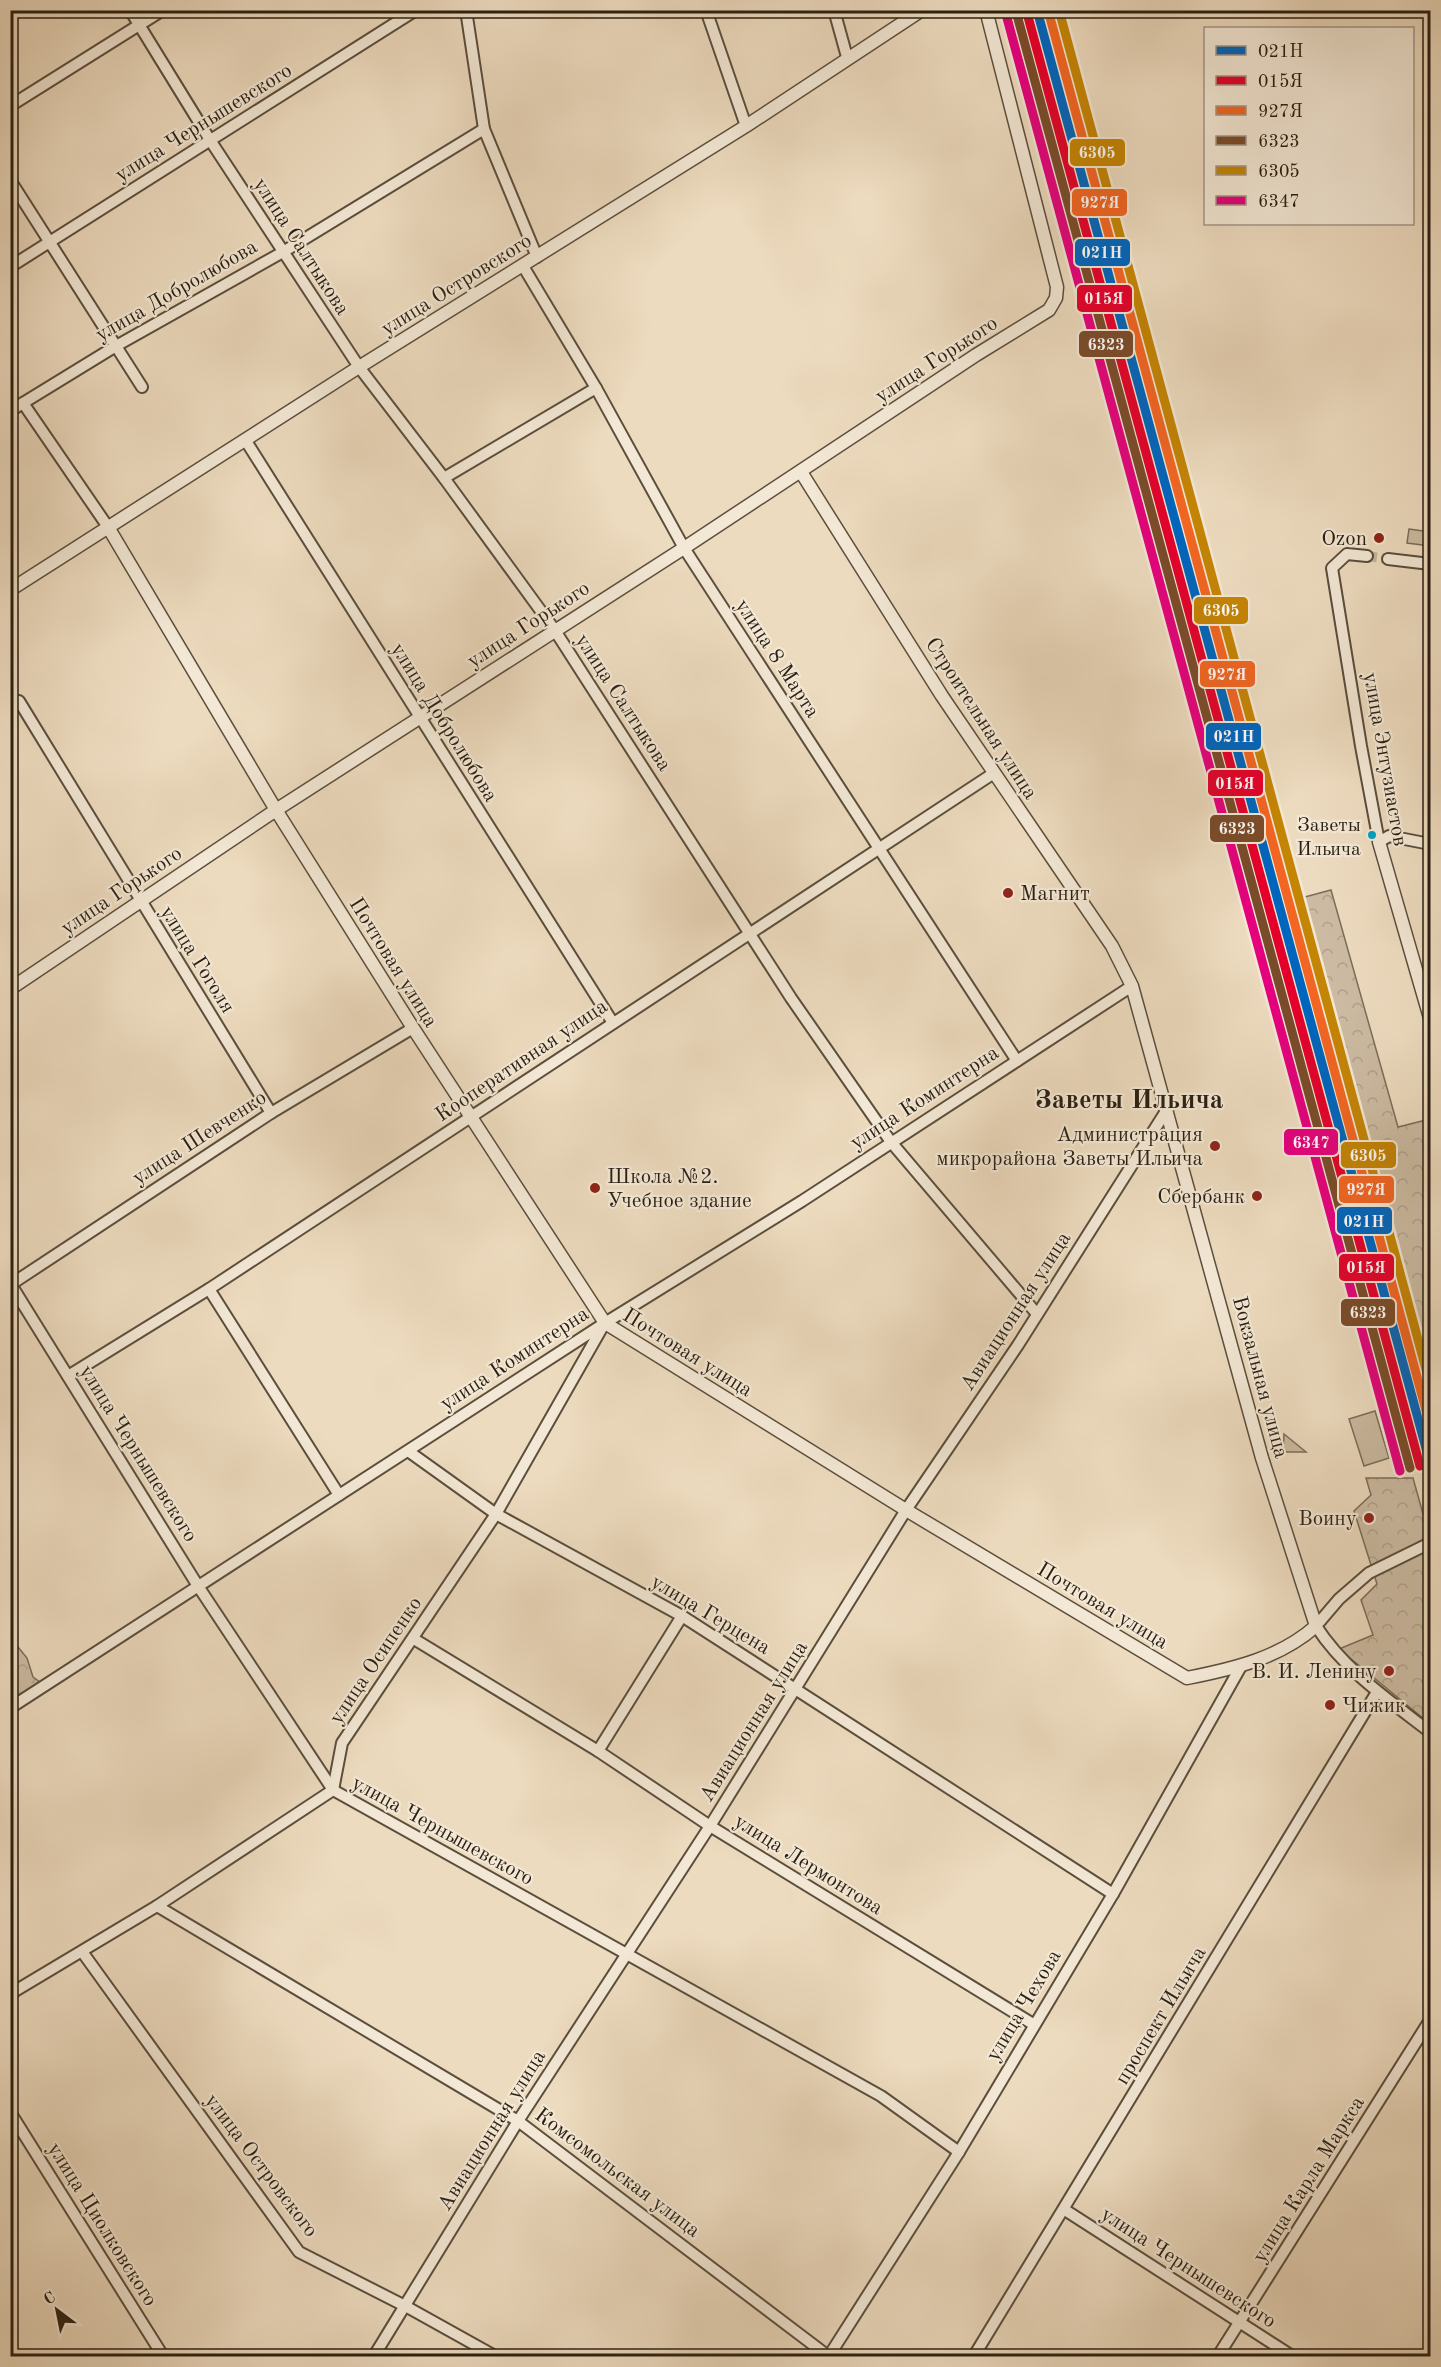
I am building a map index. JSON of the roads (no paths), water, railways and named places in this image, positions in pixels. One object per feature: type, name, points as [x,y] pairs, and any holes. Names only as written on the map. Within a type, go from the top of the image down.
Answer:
[{"type":"street","name":"улица Салтыкова","points":[[130,10],[210,140],[359,367],[444,478],[554,629],[750,933],[891,1142],[1037,1314]]},
{"type":"street","points":[[10,106],[163,10]]},
{"type":"street","name":"улица Чернышевского","points":[[10,267],[416,10]]},
{"type":"street","points":[[466,10],[484,129],[537,257]]},
{"type":"street","points":[[706,10],[746,126]]},
{"type":"street","points":[[834,10],[847,57]]},
{"type":"street","name":"улица Островского","points":[[10,590],[359,367],[746,126],[847,57],[922,10]]},
{"type":"street","name":"улица Горького","points":[[10,989],[276,810],[801,472],[976,355],[1049,310],[1056,298],[1058,287],[986,10]]},
{"type":"street","name":"улица Добролюбова","points":[[10,411],[116,346],[283,252],[484,129]]},
{"type":"street","points":[[10,180],[142,387]]},
{"type":"street","name":"улица 8 Марта","points":[[523,266],[596,388],[684,548],[1017,1061]]},
{"type":"street","points":[[444,478],[596,388]]},
{"type":"street","points":[[23,403],[108,527]]},
{"type":"street","name":"улица Добролюбова","points":[[246,441],[613,1023]]},
{"type":"street","name":"Строительная улица","points":[[801,472],[942,696],[1112,946],[1132,986]]},
{"type":"street","name":"Почтовая улица","points":[[108,527],[276,810],[413,1028],[604,1323],[906,1510],[1187,1678],[1240,1668],[1303,1638],[1339,1599],[1369,1573],[1431,1543]]},
{"type":"street","name":"улица Энтузиастов","points":[[1367,556],[1347,554],[1333,566],[1333,573],[1360,746],[1379,842],[1431,1018]]},
{"type":"street","points":[[1388,559],[1431,564]]},
{"type":"street","name":"улица Гоголя","points":[[15,704],[271,1113]]},
{"type":"street","name":"Кооперативная улица","points":[[68,1376],[209,1289],[994,772]]},
{"type":"street","points":[[1379,842],[1389,836],[1431,844]]},
{"type":"street","name":"улица Коминтерна","points":[[10,1708],[604,1323],[802,1201],[1132,986]]},
{"type":"street","name":"Вокзальная улица","points":[[1132,986],[1168,1107],[1257,1442],[1316,1626],[1329,1646],[1377,1692],[1431,1732]]},
{"type":"street","name":"улица Шевченко","points":[[11,1284],[271,1113],[413,1028]]},
{"type":"street","name":"Авиационная улица","points":[[374,2356],[518,2121],[710,1826],[906,1510],[1037,1314],[1168,1107]]},
{"type":"street","name":"улица Чернышевского","points":[[11,1284],[198,1586],[333,1790],[881,2096],[959,2152]]},
{"type":"street","points":[[209,1289],[339,1495]]},
{"type":"street","name":"улица Осипенко","points":[[333,1790],[342,1743],[496,1514],[604,1323]]},
{"type":"street","name":"улица Герцена","points":[[408,1451],[496,1514],[681,1616],[1113,1894]]},
{"type":"street","points":[[598,1751],[681,1616]]},
{"type":"street","name":"улица Лермонтова","points":[[414,1639],[598,1751],[710,1826],[1033,2024]]},
{"type":"street","name":"улица Чехова","points":[[829,2356],[959,2152],[1033,2024],[1113,1894],[1240,1668]]},
{"type":"street","name":"проспект Ильича","points":[[974,2356],[1065,2210],[1377,1692]]},
{"type":"street","points":[[10,1994],[83,1953],[333,1790]]},
{"type":"street","name":"Комсомольская улица","points":[[157,1906],[518,2121],[829,2356]]},
{"type":"street","name":"улица Островского","points":[[83,1953],[299,2252],[495,2356]]},
{"type":"street","name":"улица Карла Маркса","points":[[1218,2356],[1240,2325],[1431,2020]]},
{"type":"street","name":"улица Циолковского","points":[[10,2112],[161,2353]]},
{"type":"street","name":"улица Чернышевского","points":[[1065,2210],[1240,2325],[1292,2356]]},
{"type":"street","points":[[148,2356],[161,2353]]},
{"type":"tunnel","points":[[1367,556],[1388,559]]},
{"type":"place","name":"Ozon","points":[[1379,538]]},
{"type":"place","name":"Заветы Ильича","points":[[1372,835]]},
{"type":"place","name":"Магнит","points":[[1008,893]]},
{"type":"place","name":"Администрация микрорайона Заветы Ильича","points":[[1215,1146]]},
{"type":"place","name":"Школа №2. Учебное здание","points":[[595,1188]]},
{"type":"place","name":"Сбербанк","points":[[1257,1196]]},
{"type":"place","name":"Воину","points":[[1369,1518]]},
{"type":"place","name":"В. И. Ленину","points":[[1389,1671]]},
{"type":"place","name":"Чижик","points":[[1330,1705]]},
{"type":"district","name":"Заветы Ильича","points":[[1129,1099]]}]
